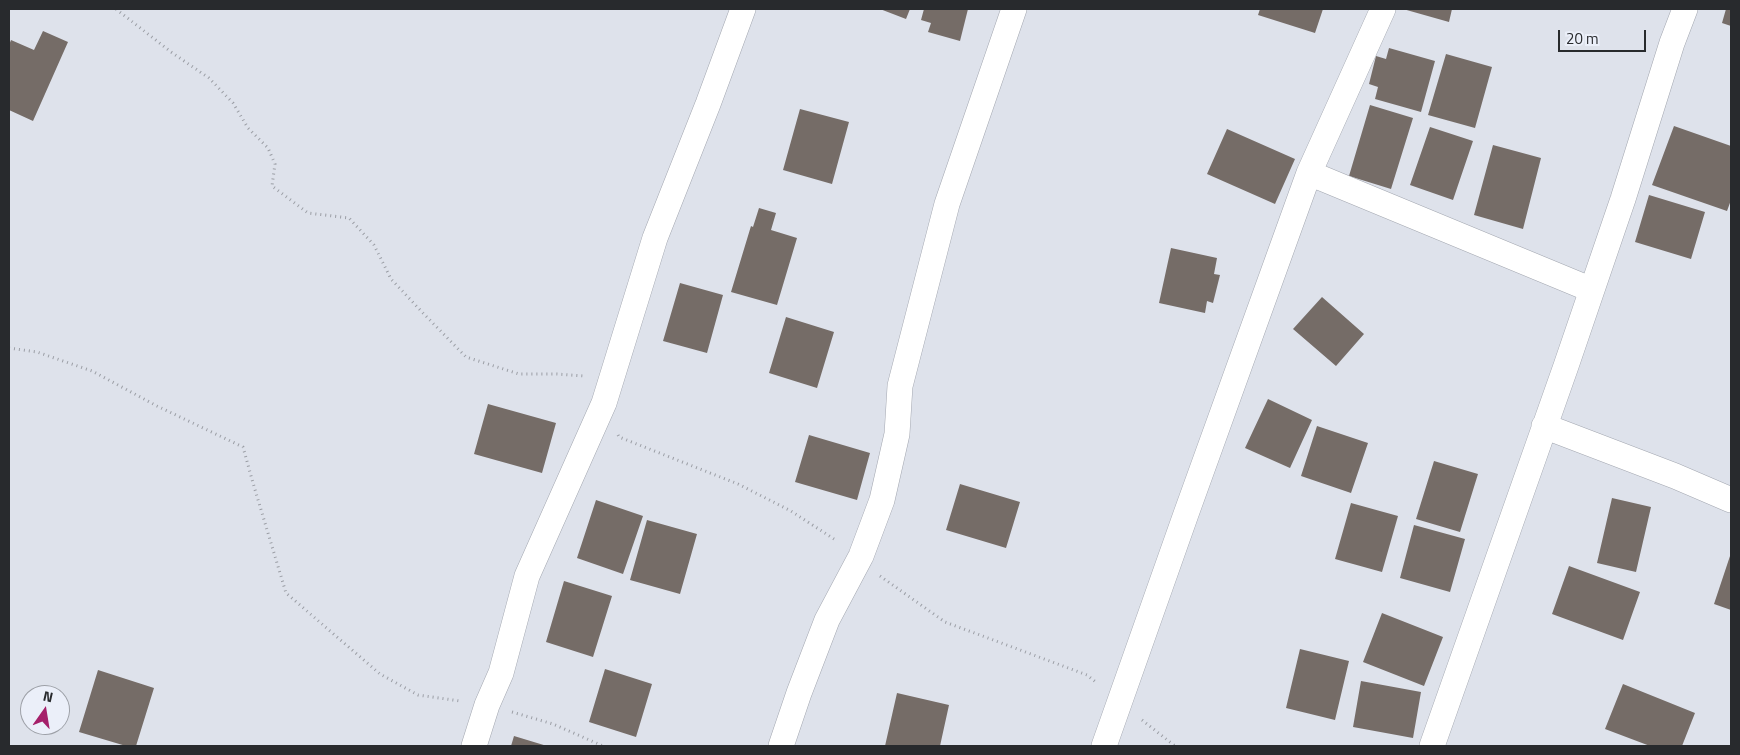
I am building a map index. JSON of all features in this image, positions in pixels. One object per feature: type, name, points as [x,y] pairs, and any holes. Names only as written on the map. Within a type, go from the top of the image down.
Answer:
[{"type":"street","points":[[474,746],[487,705],[501,673],[527,576],[604,403],[655,238],[743,9]]},
{"type":"street","points":[[781,746],[827,620],[861,556],[882,500],[897,434],[900,386],[947,204],[1014,9]]},
{"type":"street","points":[[1104,746],[1182,523],[1309,173],[1383,9]]},
{"type":"street","points":[[1432,746],[1623,200],[1672,43],[1685,9]]},
{"type":"street","points":[[1309,173],[1592,290]]},
{"type":"street","points":[[1544,426],[1675,476],[1731,500]]},
{"type":"path","points":[[9,348],[37,352],[92,371],[157,406],[243,447],[286,593],[380,674],[418,695],[487,705],[553,724],[603,746]]},
{"type":"building","points":[[880,9],[910,9],[906,19]]},
{"type":"building","points":[[924,9],[968,9],[960,41],[928,32],[931,23],[921,20]]},
{"type":"building","points":[[1260,9],[1323,9],[1315,33],[1258,15]]},
{"type":"building","points":[[1403,9],[1452,9],[1449,22]]},
{"type":"building","points":[[1726,9],[1731,9],[1731,26],[1722,23]]},
{"type":"building","points":[[43,31],[68,42],[33,121],[9,110],[9,45],[11,40],[34,50]]},
{"type":"building","points":[[1389,48],[1435,61],[1421,112],[1375,99],[1378,87],[1369,84],[1376,56],[1386,59]]},
{"type":"building","points":[[1446,54],[1492,67],[1475,128],[1428,115]]},
{"type":"building","points":[[1370,105],[1413,118],[1391,189],[1349,176]]},
{"type":"building","points":[[800,109],[849,122],[832,184],[783,170]]},
{"type":"building","points":[[1674,126],[1731,146],[1731,200],[1727,211],[1652,185]]},
{"type":"building","points":[[1430,127],[1473,141],[1453,200],[1410,185]]},
{"type":"building","points":[[1227,129],[1295,159],[1275,204],[1207,174]]},
{"type":"building","points":[[1493,145],[1541,158],[1523,229],[1474,215]]},
{"type":"building","points":[[1649,195],[1705,212],[1691,259],[1635,242]]},
{"type":"building","points":[[759,208],[776,213],[771,230],[797,238],[777,305],[731,292],[751,226],[753,227]]},
{"type":"building","points":[[1171,248],[1217,258],[1214,274],[1220,275],[1213,303],[1207,301],[1205,313],[1159,303]]},
{"type":"building","points":[[680,283],[723,295],[707,353],[663,341]]},
{"type":"building","points":[[1322,297],[1364,334],[1336,366],[1293,329]]},
{"type":"building","points":[[786,317],[834,332],[817,388],[769,373]]},
{"type":"building","points":[[1268,399],[1312,420],[1290,468],[1245,448]]},
{"type":"building","points":[[488,404],[556,423],[542,473],[474,454]]},
{"type":"building","points":[[1317,426],[1368,443],[1351,493],[1301,476]]},
{"type":"building","points":[[809,435],[870,453],[857,500],[795,482]]},
{"type":"building","points":[[1434,461],[1478,474],[1460,532],[1416,519]]},
{"type":"building","points":[[960,484],[1020,502],[1006,548],[946,530]]},
{"type":"building","points":[[1612,498],[1651,507],[1636,572],[1597,563]]},
{"type":"building","points":[[596,500],[643,516],[623,574],[577,558]]},
{"type":"building","points":[[1351,503],[1398,516],[1382,572],[1335,559]]},
{"type":"building","points":[[647,520],[697,534],[680,594],[630,580]]},
{"type":"building","points":[[1414,525],[1465,539],[1450,592],[1400,578]]},
{"type":"building","points":[[1731,553],[1731,610],[1714,604]]},
{"type":"building","points":[[1569,566],[1640,592],[1623,640],[1552,614]]},
{"type":"building","points":[[564,581],[612,596],[593,657],[546,642]]},
{"type":"building","points":[[1382,613],[1443,637],[1424,686],[1363,662]]},
{"type":"building","points":[[1300,649],[1349,661],[1335,720],[1286,708]]},
{"type":"building","points":[[605,669],[652,684],[636,737],[589,722]]},
{"type":"building","points":[[98,670],[154,688],[136,746],[126,746],[79,732]]},
{"type":"building","points":[[1361,681],[1421,692],[1413,738],[1353,727]]},
{"type":"building","points":[[1623,684],[1695,713],[1682,746],[1650,746],[1605,729]]},
{"type":"building","points":[[897,693],[949,705],[940,746],[885,746]]},
{"type":"building","points":[[514,736],[547,746],[511,746]]}]
